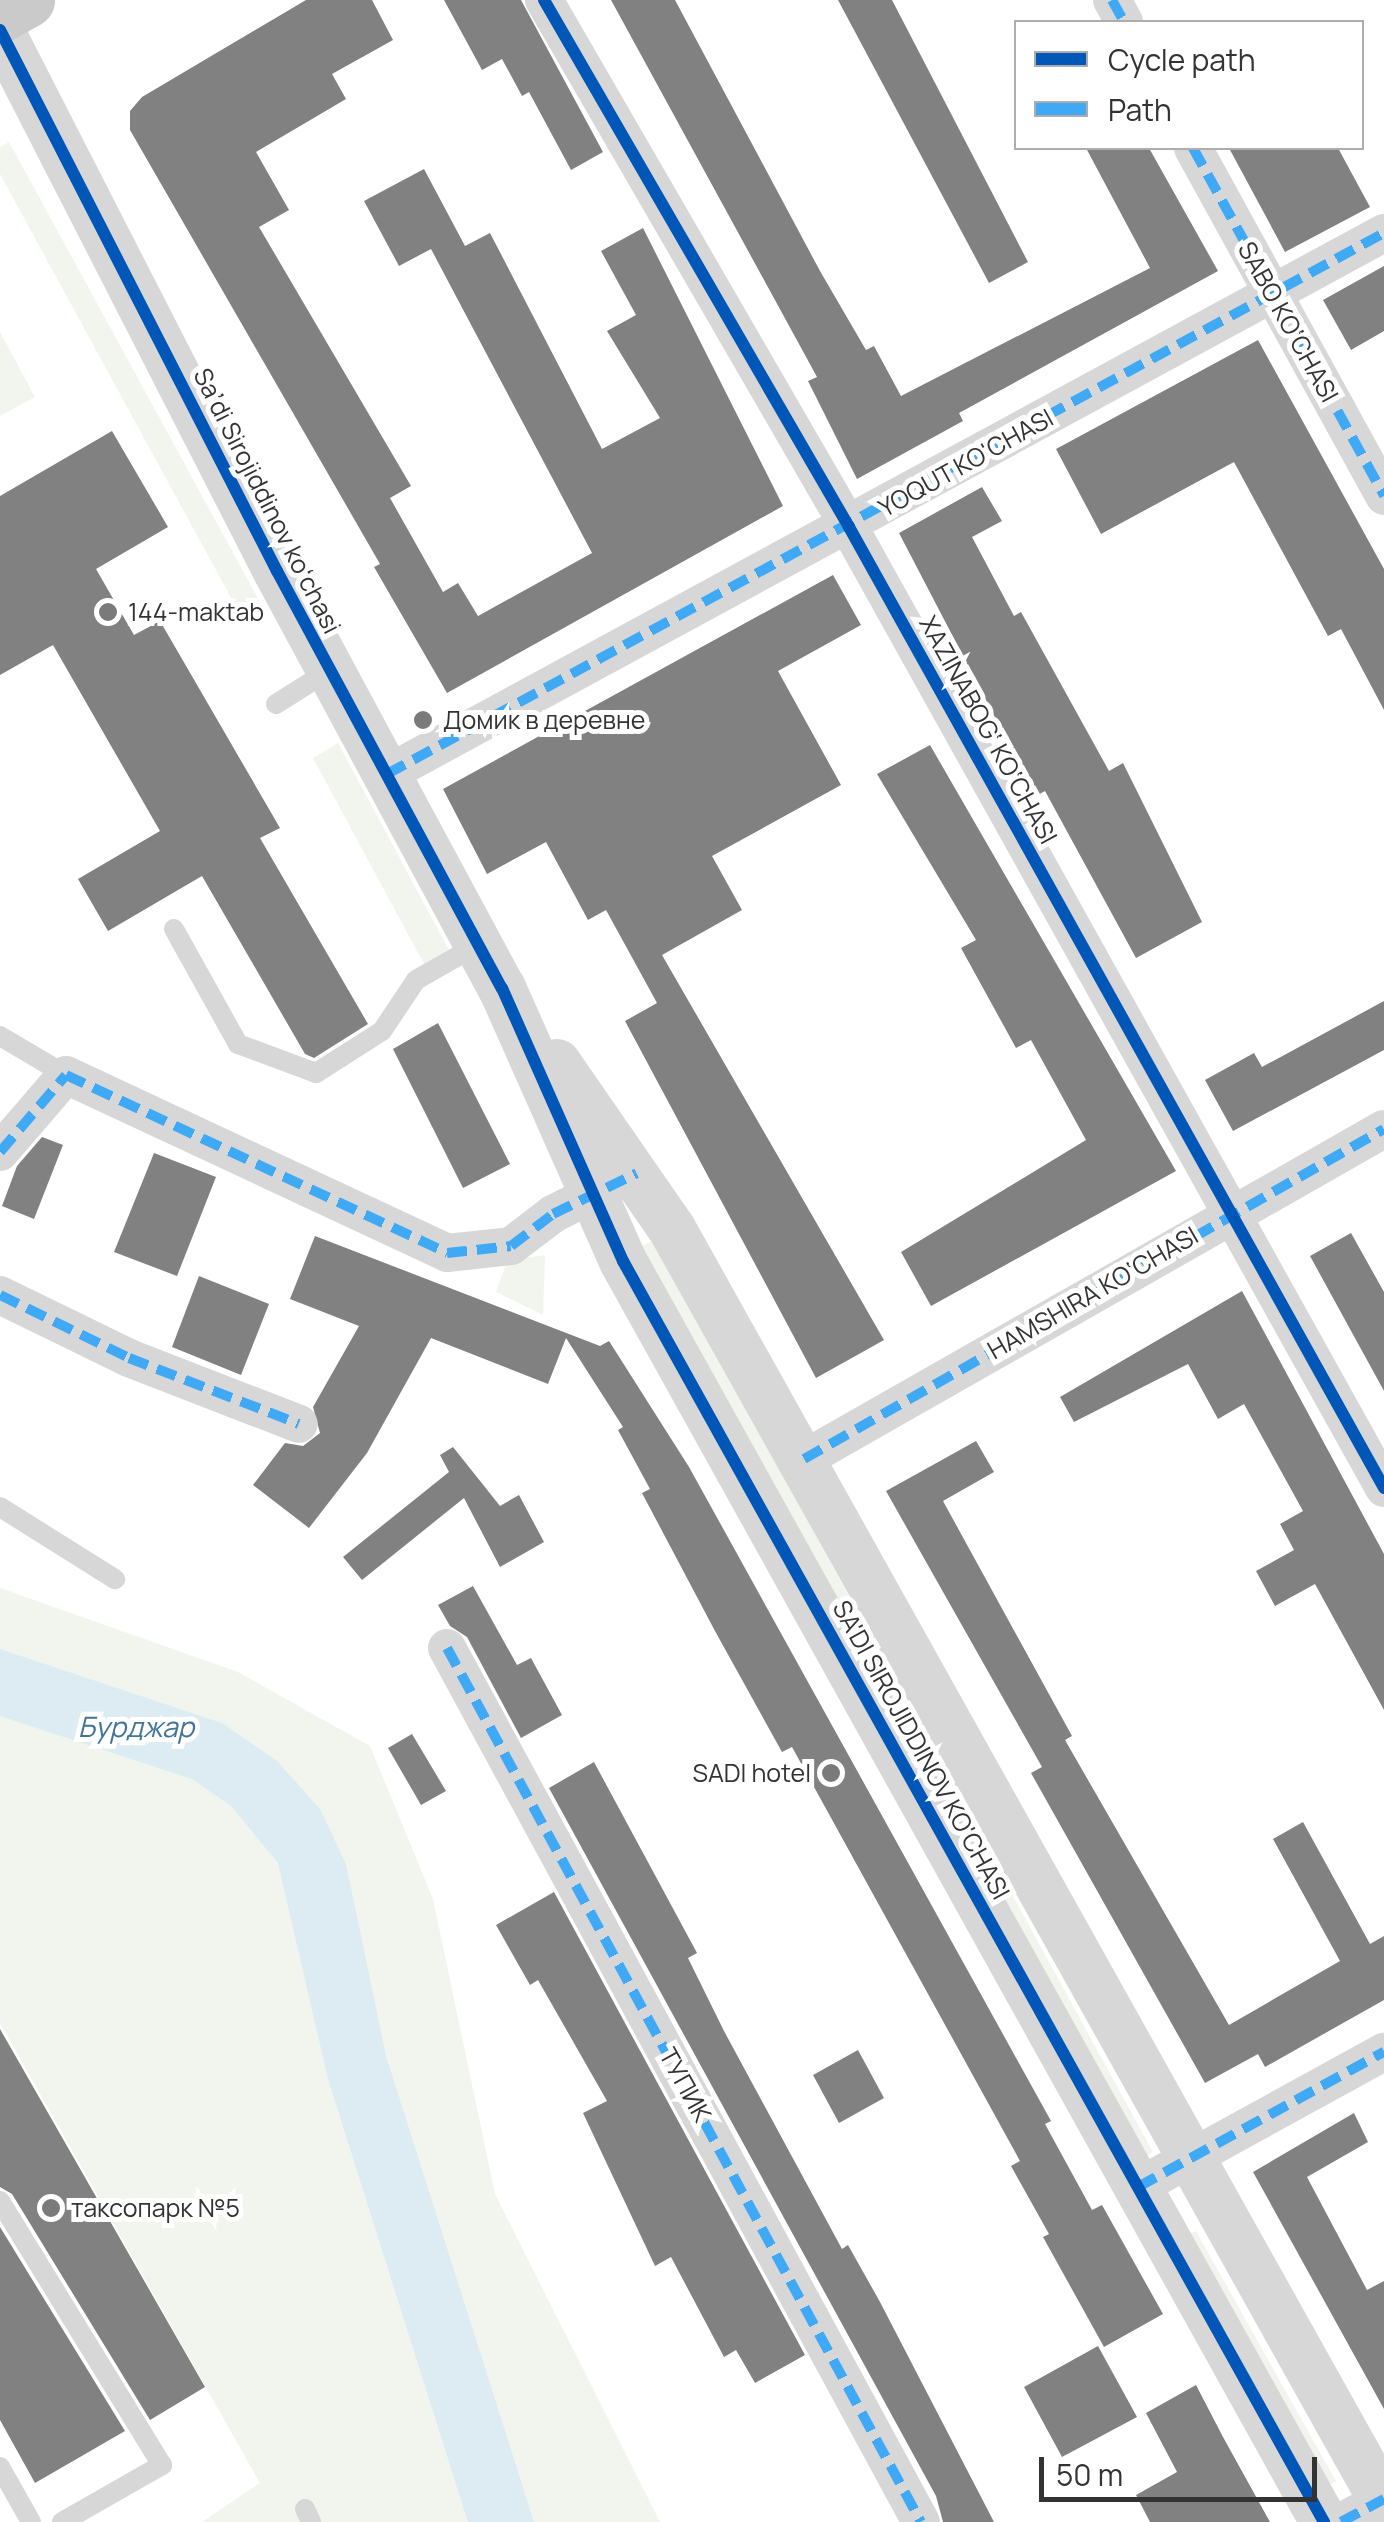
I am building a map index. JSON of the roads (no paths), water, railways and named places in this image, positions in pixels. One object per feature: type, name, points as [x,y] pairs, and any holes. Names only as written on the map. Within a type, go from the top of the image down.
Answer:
[{"type":"main road","points":[[0,15],[27,0]]},
{"type":"street","name":"XAZINABOG‘ KO‘CHASI","points":[[544,0],[850,527],[1384,1488]]},
{"type":"street","name":"Saʼdi Sirojiddinov koʻchasi","points":[[0,30],[330,670],[502,988]]},
{"type":"street","name":"SABO KO‘CHASI","points":[[1194,150],[1384,496]]},
{"type":"street","name":"YOQUT KO'CHASI","points":[[387,774],[850,527],[1384,233]]},
{"type":"street","name":"SA'DI SIROJIDDINOV KO'CHASI","points":[[502,988],[636,1172],[804,1459],[1383,2500]]},
{"type":"street","name":"SA'DI SIROJIDDINOV KO'CHASI","points":[[502,988],[623,1261],[1324,2522]]},
{"type":"street","points":[[0,1152],[66,1075],[447,1253],[512,1246],[593,1192],[636,1172]]},
{"type":"street","name":"HAMSHIRA KO‘CHASI","points":[[804,1459],[1384,1129]]},
{"type":"street","points":[[0,1296],[129,1358],[299,1424]]},
{"type":"street","name":"ТУПИК","points":[[447,1648],[922,2522]]},
{"type":"street","points":[[1138,2187],[1384,2052]]},
{"type":"street","points":[[1340,2522],[1383,2500]]},
{"type":"lane","points":[[276,704],[330,670]]},
{"type":"lane","points":[[174,929],[238,1044],[316,1073],[382,1030],[416,980],[479,944]]},
{"type":"lane","points":[[0,1036],[66,1075]]},
{"type":"lane","points":[[0,1507],[115,1579]]},
{"type":"lane","points":[[0,2202],[162,2465],[62,2522]]},
{"type":"lane","points":[[0,2467],[30,2522]]},
{"type":"water","name":"Бурджар","points":[[0,1649],[222,1723],[277,1761],[320,1809],[346,1864],[386,2056],[534,2522],[468,2522],[328,2079],[278,1863],[231,1806],[192,1779],[0,1716]]},
{"type":"place","name":"144-maktab","points":[[108,612]]},
{"type":"place","name":"Домик в деревне","points":[[423,720]]},
{"type":"place","name":"SADI hotel","points":[[831,1773]]},
{"type":"place","name":"таксопарк №5","points":[[51,2208]]}]
